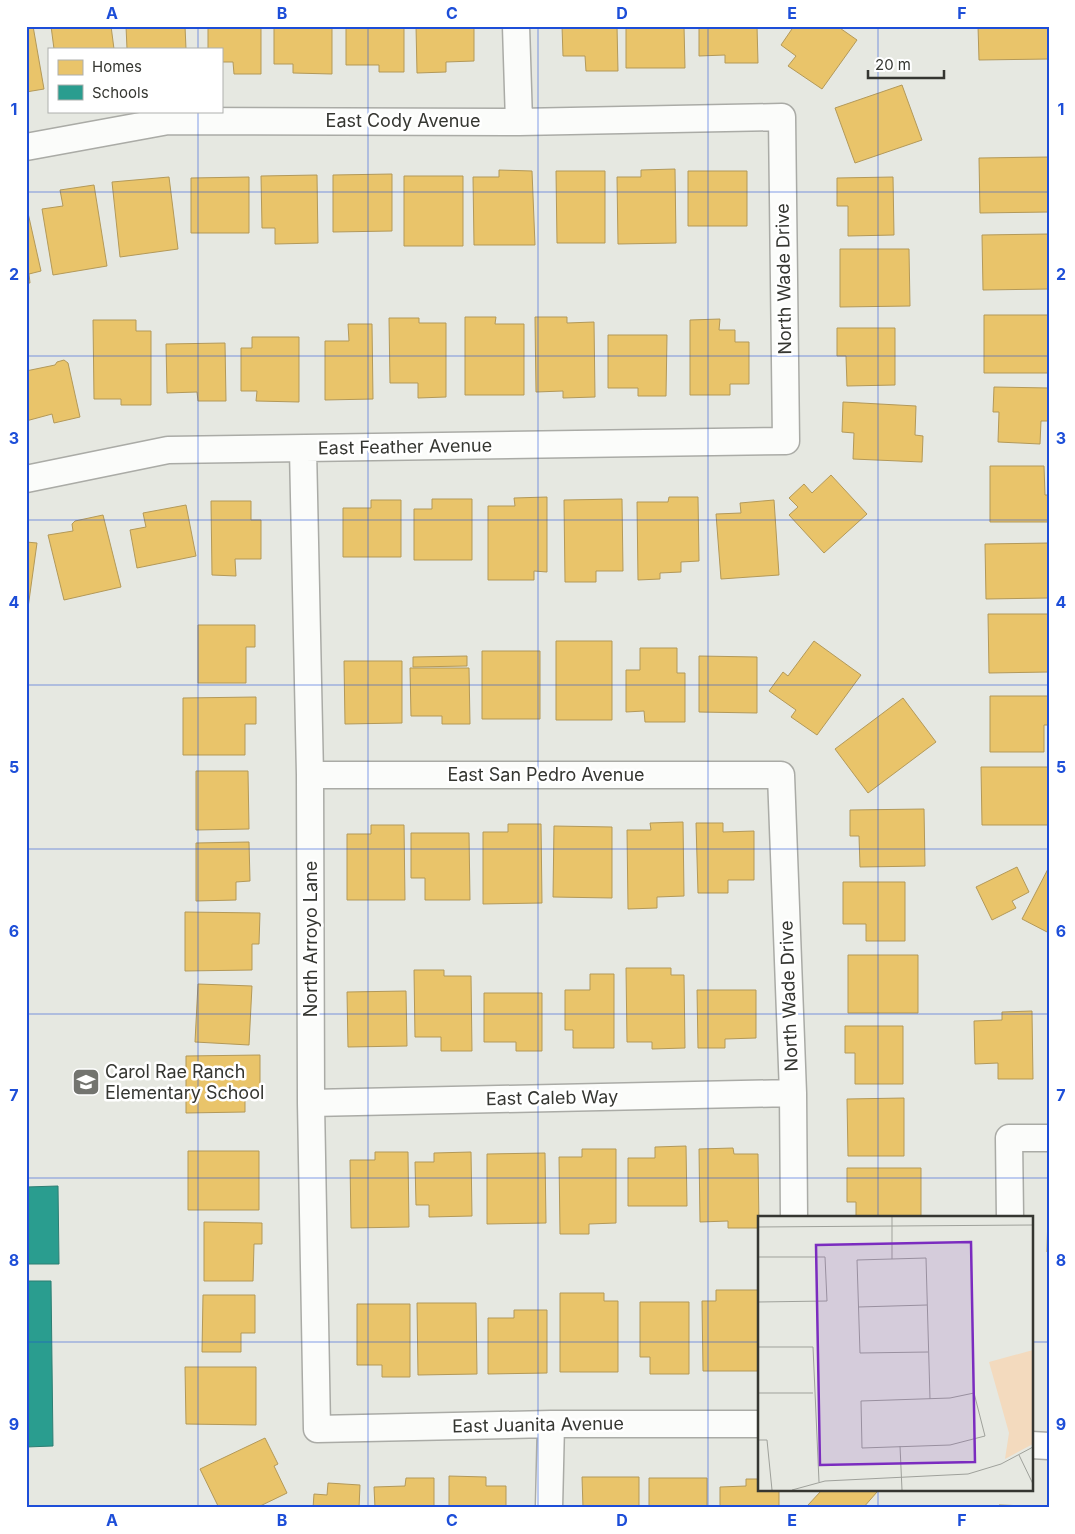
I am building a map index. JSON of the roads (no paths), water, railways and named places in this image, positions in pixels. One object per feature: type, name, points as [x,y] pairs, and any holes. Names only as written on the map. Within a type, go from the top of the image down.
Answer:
[{"type":"street","points":[[516,26],[519,122]]},
{"type":"street","name":"East Cody Avenue","points":[[26,147],[168,121],[519,122],[782,117]]},
{"type":"street","name":"North Wade Drive","points":[[782,117],[786,441]]},
{"type":"street","name":"East Feather Avenue","points":[[26,479],[168,450],[786,441]]},
{"type":"street","name":"North Arroyo Lane","points":[[303,449],[310,775],[311,1103],[317,1429]]},
{"type":"street","name":"East San Pedro Avenue","points":[[310,775],[781,775]]},
{"type":"street","name":"North Wade Drive","points":[[781,775],[793,1093],[794,1216]]},
{"type":"street","name":"East Caleb Way","points":[[311,1103],[793,1093]]},
{"type":"street","points":[[1010,1216],[1009,1138],[1049,1138]]},
{"type":"street","points":[[549,1508],[551,1424]]},
{"type":"street","name":"East Juanita Avenue","points":[[317,1429],[551,1424],[758,1424]]},
{"type":"street","points":[[1032,1446],[1049,1446]]},
{"type":"place","name":"Carol Rae Ranch Elementary School","points":[[86,1082]]}]
